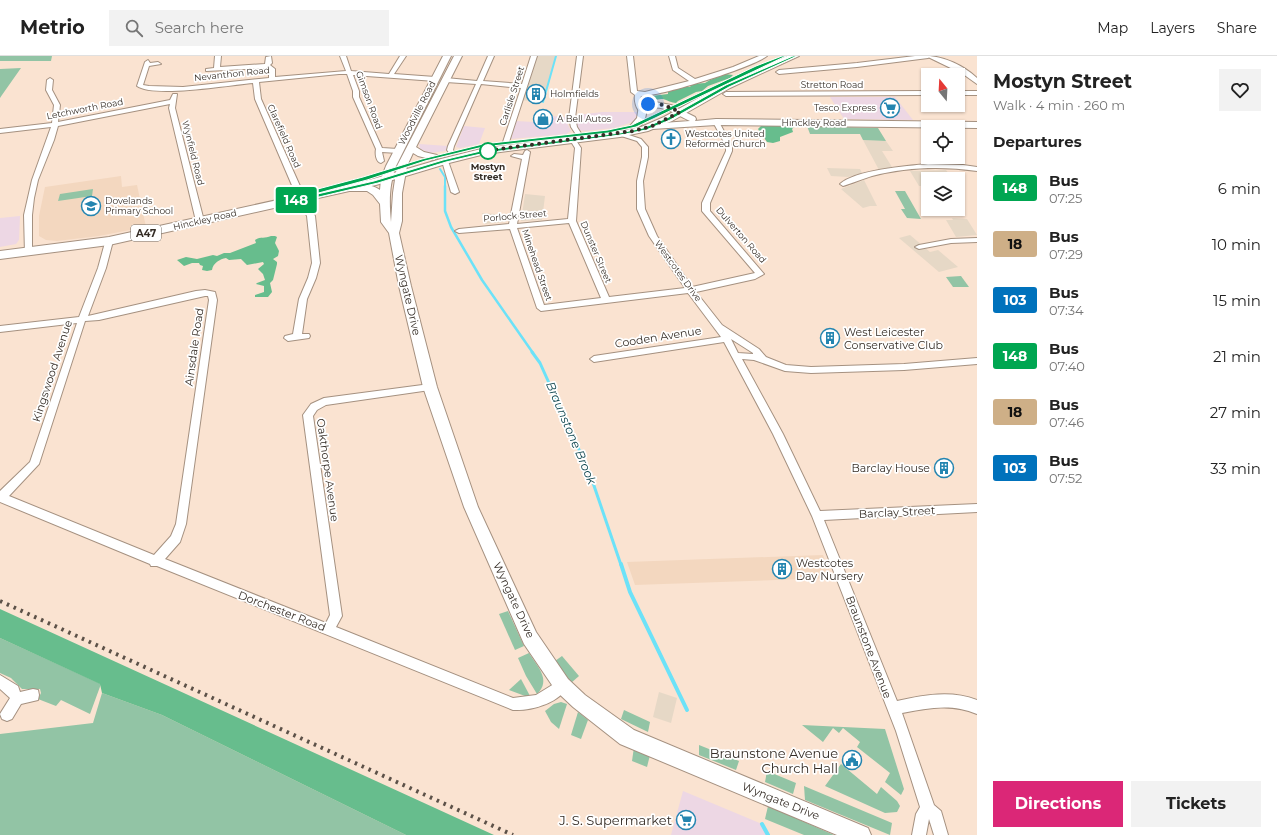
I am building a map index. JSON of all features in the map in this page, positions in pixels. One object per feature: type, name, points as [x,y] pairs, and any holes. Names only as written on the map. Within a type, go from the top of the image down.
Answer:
[{"type":"main road","name":"A47","points":[[643,127],[676,111],[757,67],[783,56]]},
{"type":"main road","name":"A47","points":[[643,127],[774,64],[795,56]]},
{"type":"main road","name":"Hinckley Road","points":[[298,198],[349,188],[434,158],[643,127]]},
{"type":"main road","name":"Hinckley Road","points":[[401,170],[506,142],[620,134],[643,127]]},
{"type":"main road","name":"Hinckley Road","points":[[0,255],[109,241],[298,198],[388,175]]},
{"type":"street","points":[[217,70],[218,56]]},
{"type":"street","name":"Gimson Road","points":[[343,56],[356,91],[356,97],[378,149],[381,161]]},
{"type":"street","points":[[391,75],[403,56]]},
{"type":"street","name":"Woodville Road","points":[[388,175],[398,151],[447,56]]},
{"type":"street","name":"Woodville Road","points":[[401,170],[411,147],[458,56]]},
{"type":"street","points":[[455,192],[448,157],[451,146],[491,56]]},
{"type":"street","name":"Carlisle Street","points":[[506,142],[534,56]]},
{"type":"street","name":"Dunster Street","points":[[580,56],[572,118],[578,148],[572,221],[606,301]]},
{"type":"street","points":[[630,56],[634,92],[638,94],[645,94],[695,82],[742,66],[764,56]]},
{"type":"street","points":[[672,56],[675,69],[695,82]]},
{"type":"street","points":[[782,71],[929,56],[966,72],[977,82]]},
{"type":"street","points":[[266,66],[267,58]]},
{"type":"street","name":"Nevanthon Road","points":[[158,64],[148,64],[140,86],[150,89],[166,88],[179,90],[349,72],[435,79],[442,77],[446,80],[524,86]]},
{"type":"street","points":[[208,70],[266,66],[272,69],[272,79]]},
{"type":"street","points":[[28,252],[28,214],[33,188],[55,125],[56,103],[49,90],[48,83],[50,80]]},
{"type":"street","name":"Clarefield Road","points":[[256,82],[258,99],[298,198],[311,216],[316,263],[312,278],[303,299],[297,336]]},
{"type":"street","points":[[173,101],[179,90]]},
{"type":"street","name":"Stretton Road","points":[[726,94],[735,92],[921,93]]},
{"type":"street","points":[[965,93],[977,93]]},
{"type":"street","points":[[638,94],[637,99],[643,114],[640,121],[643,127]]},
{"type":"street","name":"Letchworth Road","points":[[0,131],[55,125],[173,101]]},
{"type":"street","name":"Wynfield Road","points":[[173,101],[172,108],[200,221]]},
{"type":"street","points":[[641,110],[645,106],[654,104],[664,105],[693,119],[713,122]]},
{"type":"street","name":"Hinckley Road","points":[[643,127],[713,122],[977,125]]},
{"type":"street","name":"Dulverton Road","points":[[541,308],[690,290],[760,274],[706,211],[706,203],[729,151],[729,146],[713,122]]},
{"type":"street","name":"Westcotes Drive","points":[[620,134],[639,140],[645,147],[645,157],[640,181],[641,209],[653,236],[675,270],[720,327],[727,339]]},
{"type":"street","name":"Woodville Road","points":[[411,147],[421,154],[434,158]]},
{"type":"street","points":[[378,149],[398,151]]},
{"type":"street","name":"Minehead Street","points":[[514,156],[527,154],[513,219],[513,226],[541,308]]},
{"type":"street","points":[[839,177],[845,183],[879,173],[904,168],[944,167],[977,169]]},
{"type":"street","name":"Wyngate Drive","points":[[394,233],[398,222],[397,201],[401,170]]},
{"type":"street","name":"Wyngate Drive","points":[[388,175],[384,203],[386,222],[394,233],[405,286],[430,387],[443,428],[471,507],[530,638],[562,685],[579,701],[627,737],[861,835]]},
{"type":"street","points":[[349,188],[374,189],[384,203]]},
{"type":"street","name":"Porlock Street","points":[[459,231],[572,221]]},
{"type":"street","points":[[919,247],[977,240]]},
{"type":"street","name":"Kingswood Avenue","points":[[0,498],[34,464],[82,319],[102,268],[109,241]]},
{"type":"street","name":"Ainsdale Road","points":[[0,329],[99,317],[196,294],[209,293],[214,296],[181,524],[176,539],[155,562]]},
{"type":"street","name":"Westcotes Drive","points":[[720,327],[756,351],[762,359]]},
{"type":"street","name":"Braunstone Avenue","points":[[727,339],[778,434],[817,516],[903,731],[928,809],[936,816],[941,835]]},
{"type":"street","name":"Cooden Avenue","points":[[594,359],[727,339]]},
{"type":"street","name":"Westcotes Drive","points":[[736,356],[748,356],[762,359],[785,368],[811,370],[904,367],[977,362]]},
{"type":"street","name":"Oakthorpe Avenue","points":[[330,629],[336,616],[308,415],[314,407],[324,402],[430,387]]},
{"type":"street","name":"Dorchester Road","points":[[0,498],[155,562],[330,629],[513,704],[528,705],[539,702],[562,685]]},
{"type":"street","name":"Barclay Street","points":[[817,516],[977,508]]},
{"type":"street","points":[[0,681],[13,691],[17,699]]},
{"type":"street","points":[[7,714],[17,699],[33,695]]},
{"type":"street","points":[[893,708],[935,701],[962,702],[977,707]]},
{"type":"street","points":[[919,835],[923,814],[928,809]]},
{"type":"shaded area","points":[[534,56],[556,56],[543,102],[519,100]]},
{"type":"shaded area","points":[[830,97],[895,97],[913,120],[844,119]]},
{"type":"shaded area","points":[[602,112],[639,112],[637,119],[633,122],[614,128],[585,131],[579,130],[575,123],[577,115]]},
{"type":"shaded area","points":[[537,115],[540,115],[539,118],[550,116],[566,117],[566,121],[571,131],[566,134],[511,139],[516,121],[534,122]]},
{"type":"shaded area","points":[[464,126],[485,128],[479,144],[460,148],[456,147]]},
{"type":"shaded area","points":[[863,140],[886,141],[893,151],[882,151],[892,167],[879,170]]},
{"type":"shaded area","points":[[419,144],[448,146],[445,151],[430,153],[420,149]]},
{"type":"shaded area","points":[[827,168],[860,169],[862,173],[848,177],[831,176]]},
{"type":"shaded area","points":[[946,170],[948,172],[921,172],[921,186],[919,186],[910,171]]},
{"type":"shaded area","name":"Dovelands Primary School","points":[[121,176],[122,187],[137,185],[146,227],[99,236],[57,241],[46,240],[39,236],[39,216],[45,187]]},
{"type":"shaded area","points":[[864,180],[877,206],[863,208],[841,189]]},
{"type":"shaded area","points":[[525,194],[545,196],[542,220],[521,221]]},
{"type":"shaded area","points":[[482,213],[507,215],[506,222],[485,224]]},
{"type":"shaded area","points":[[20,216],[19,240],[16,244],[0,247],[0,218]]},
{"type":"shaded area","points":[[952,218],[967,219],[977,235],[956,237],[946,220],[953,220]]},
{"type":"shaded area","points":[[910,235],[930,252],[938,250],[958,267],[939,272],[899,238]]},
{"type":"shaded area","points":[[823,555],[832,578],[635,585],[627,562]]},
{"type":"shaded area","points":[[659,692],[677,698],[671,723],[653,717]]},
{"type":"shaded area","points":[[683,791],[762,824],[768,835],[671,835]]},
{"type":"green space","points":[[0,56],[52,56],[51,61],[0,61]]},
{"type":"green space","points":[[21,68],[2,95],[0,98],[0,69]]},
{"type":"green space","points":[[725,74],[733,75],[730,78],[708,86],[702,91],[696,92],[676,103],[663,99],[646,101],[640,97],[641,95],[651,96],[668,94],[668,91],[675,86],[690,87],[692,84],[705,83]]},
{"type":"green space","points":[[772,124],[777,126],[792,125],[794,127],[792,129],[793,132],[780,137],[780,141],[773,143],[767,142],[758,129],[762,125]]},
{"type":"green space","points":[[807,126],[878,128],[886,141],[863,140],[860,134],[810,134]]},
{"type":"green space","points":[[93,189],[92,196],[58,201],[60,194]]},
{"type":"green space","points":[[895,191],[905,191],[921,219],[907,218],[901,209],[905,209]]},
{"type":"green space","points":[[271,236],[277,237],[275,243],[279,251],[278,256],[273,259],[277,262],[277,264],[273,280],[270,283],[272,292],[268,297],[255,297],[255,295],[264,292],[264,286],[256,284],[265,280],[263,274],[258,269],[264,264],[263,262],[247,265],[241,259],[229,260],[226,258],[217,262],[212,270],[207,271],[202,270],[203,266],[199,263],[192,263],[184,266],[177,260],[186,257],[197,259],[230,253],[256,243],[255,240],[257,239]]},
{"type":"green space","points":[[961,276],[969,287],[953,287],[946,277]]},
{"type":"green space","points":[[0,609],[494,835],[406,835],[162,715],[102,693],[100,684],[0,638]]},
{"type":"green space","points":[[508,611],[524,646],[515,650],[499,614]]},
{"type":"green space","points":[[0,638],[101,684],[90,714],[61,700],[56,706],[38,699],[41,693],[40,689],[22,689],[11,678],[0,673]]},
{"type":"green space","points":[[529,653],[542,673],[543,678],[543,684],[537,694],[526,676],[518,658]]},
{"type":"green space","points":[[562,656],[579,676],[571,683],[555,661]]},
{"type":"green space","points":[[521,679],[530,696],[525,696],[509,690]]},
{"type":"green space","points":[[102,693],[162,715],[406,835],[0,835],[0,734],[93,723]]},
{"type":"green space","points":[[561,702],[567,704],[559,729],[551,722],[545,711],[554,704]]},
{"type":"green space","points":[[624,710],[650,722],[648,732],[621,719]]},
{"type":"green space","points":[[578,712],[588,720],[581,739],[571,735]]},
{"type":"green space","points":[[802,725],[885,729],[904,789],[901,795],[885,782],[890,773],[857,747],[860,742],[843,728],[839,733],[833,728],[823,742]]},
{"type":"green space","points":[[699,745],[739,761],[736,770],[699,755]]},
{"type":"green space","points":[[634,747],[650,755],[647,767],[632,761]]},
{"type":"green space","points":[[841,764],[877,794],[881,787],[897,801],[900,806],[897,812],[885,813],[825,786]]},
{"type":"green space","points":[[767,771],[796,783],[793,794],[765,782]]},
{"type":"green space","points":[[804,786],[892,823],[890,835],[805,800]]},
{"type":"green space","points":[[768,806],[834,835],[804,835],[765,819]]},
{"type":"waterway","name":"Braunstone Brook","points":[[543,102],[556,56]]},
{"type":"waterway","name":"Braunstone Brook","points":[[440,169],[445,177],[445,211],[451,227],[482,280],[533,353]]},
{"type":"waterway","name":"Braunstone Brook","points":[[532,352],[540,363],[590,474],[621,565]]},
{"type":"waterway","name":"Braunstone Brook","points":[[621,564],[630,592],[687,710]]},
{"type":"waterway","name":"Braunstone Brook","points":[[762,824],[768,835]]},
{"type":"railway","points":[[0,601],[513,835]]},
{"type":"bus line","name":"148","points":[[783,56],[714,87],[662,114],[634,126],[608,132],[516,141],[483,146],[402,166],[365,178],[301,195],[290,200],[302,199],[376,182],[445,161],[485,151],[620,134],[644,129],[668,119],[727,86],[795,56]]},
{"type":"place","name":"Holmfields","points":[[536,94]]},
{"type":"place","name":"Tesco Express","points":[[890,108]]},
{"type":"place","name":"A Bell Autos","points":[[543,119]]},
{"type":"place","name":"Westcotes United Reformed Church","points":[[671,139]]},
{"type":"place","name":"Mostyn Street","points":[[488,151]]},
{"type":"place","name":"Dovelands Primary School","points":[[91,206]]},
{"type":"place","name":"West Leicester Conservative Club","points":[[830,338]]},
{"type":"place","name":"Barclay House","points":[[944,468]]},
{"type":"place","name":"Westcotes Day Nursery","points":[[782,569]]},
{"type":"place","name":"Braunstone Avenue Church Hall","points":[[852,760]]},
{"type":"place","name":"J. S. Supermarket","points":[[686,820]]},
{"type":"route","points":[[488,151],[485,151],[620,134],[644,129],[668,119],[680,112],[664,105],[648,104]]}]
